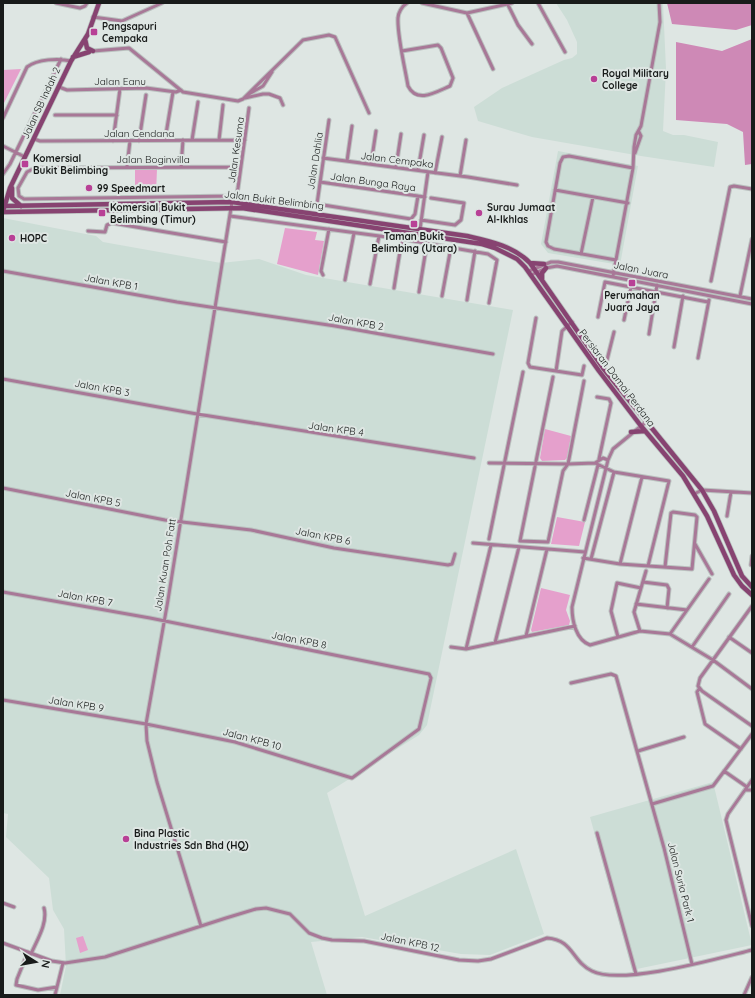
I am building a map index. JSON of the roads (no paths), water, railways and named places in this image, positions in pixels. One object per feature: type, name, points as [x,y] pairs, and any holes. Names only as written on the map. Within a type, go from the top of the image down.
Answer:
[{"type":"main road","name":"Jalan SB Indah 2","points":[[4,212],[4,206],[10,188],[72,60],[86,39],[99,3]]},
{"type":"main road","points":[[72,60],[91,52],[87,48],[86,39]]},
{"type":"main road","points":[[13,182],[12,198],[21,206]]},
{"type":"main road","points":[[3,198],[10,188]]},
{"type":"main road","name":"Jalan Bukit Belimbing","points":[[4,206],[232,202],[420,232]]},
{"type":"main road","name":"Jalan Bukit Belimbing","points":[[4,212],[232,208],[262,210],[420,232]]},
{"type":"main road","name":"Persiaran Damai Perdana","points":[[420,232],[467,236],[497,243],[523,256],[530,263],[572,322],[601,369],[636,420],[683,476],[707,516],[731,569],[742,586],[752,595]]},
{"type":"main road","name":"Persiaran Damai Perdana","points":[[420,232],[495,248],[519,260],[530,273],[567,326],[601,369],[702,490],[714,511],[744,580],[752,587]]},
{"type":"main road","points":[[530,263],[545,266],[542,273],[542,280]]},
{"type":"main road","points":[[636,420],[631,432],[645,431]]},
{"type":"main road","points":[[731,569],[735,565],[738,568]]},
{"type":"street","points":[[56,3],[80,8],[86,5]]},
{"type":"street","points":[[93,17],[122,21],[162,3]]},
{"type":"street","points":[[402,51],[438,45],[441,48],[453,78],[450,86],[427,96],[415,94],[408,86],[402,51],[398,18],[400,11],[407,3]]},
{"type":"street","points":[[422,3],[467,13],[483,8],[510,4],[518,25],[532,44]]},
{"type":"street","points":[[538,3],[565,52]]},
{"type":"street","points":[[613,274],[628,203],[635,153],[641,136],[639,132],[660,22],[659,3]]},
{"type":"street","points":[[467,13],[493,69]]},
{"type":"street","points":[[243,99],[303,40],[329,35],[335,37],[370,113]]},
{"type":"street","points":[[78,50],[91,52],[128,48],[181,90],[191,94],[238,100],[270,94],[280,98],[283,105]]},
{"type":"street","points":[[3,117],[27,67],[32,63],[61,59],[72,60]]},
{"type":"street","points":[[3,174],[16,152],[61,59]]},
{"type":"street","name":"Jalan Eanu","points":[[60,87],[67,90],[146,88],[173,92],[181,90]]},
{"type":"street","points":[[113,141],[120,89]]},
{"type":"street","points":[[165,140],[173,92]]},
{"type":"street","points":[[140,140],[146,95]]},
{"type":"street","points":[[192,140],[198,102]]},
{"type":"street","points":[[218,140],[223,105]]},
{"type":"street","name":"Jalan Kesuma","points":[[22,179],[18,188],[20,196],[24,199],[229,196],[237,193],[249,108]]},
{"type":"street","points":[[55,115],[117,115]]},
{"type":"street","name":"Jalan Dahlia","points":[[329,120],[317,204],[411,218],[415,214],[418,196]]},
{"type":"street","points":[[347,161],[352,126]]},
{"type":"street","points":[[371,164],[376,131]]},
{"type":"street","points":[[396,168],[401,134]]},
{"type":"street","points":[[418,170],[424,135]]},
{"type":"street","points":[[436,173],[442,137]]},
{"type":"street","name":"Jalan Cendana","points":[[34,139],[40,141],[245,140]]},
{"type":"street","points":[[181,167],[182,140]]},
{"type":"street","points":[[460,176],[466,140]]},
{"type":"street","points":[[127,166],[130,141]]},
{"type":"street","points":[[3,146],[25,157]]},
{"type":"street","points":[[616,260],[554,249],[548,246],[546,242],[561,159],[566,156],[634,168]]},
{"type":"street","name":"Jalan Cempaka","points":[[323,158],[468,177],[517,186]]},
{"type":"street","name":"Jalan Boginvilla","points":[[22,179],[30,169],[35,168],[127,166],[241,167]]},
{"type":"street","points":[[420,232],[428,172]]},
{"type":"street","points":[[16,176],[22,179]]},
{"type":"street","name":"Jalan Bunga Raya","points":[[320,182],[425,197]]},
{"type":"street","points":[[711,281],[730,187],[734,186],[752,190]]},
{"type":"street","points":[[555,190],[628,203]]},
{"type":"street","points":[[581,254],[592,197]]},
{"type":"street","points":[[422,220],[455,225],[458,224],[460,220],[464,203],[431,198]]},
{"type":"street","name":"Jalan Kuan Poh Fatt","points":[[201,926],[157,782],[147,741],[146,724],[216,308],[232,202]]},
{"type":"street","points":[[230,216],[402,239],[475,251],[496,258],[497,262],[489,303]]},
{"type":"street","points":[[88,231],[101,233],[105,232],[107,226],[112,223],[226,242]]},
{"type":"street","points":[[323,275],[321,271],[329,229]]},
{"type":"street","points":[[345,280],[354,233]]},
{"type":"street","points":[[370,284],[378,236]]},
{"type":"street","points":[[394,288],[402,239]]},
{"type":"street","points":[[740,296],[752,239]]},
{"type":"street","points":[[419,292],[427,243]]},
{"type":"street","points":[[442,296],[451,247]]},
{"type":"street","points":[[467,300],[475,251]]},
{"type":"street","name":"Jalan Juara","points":[[530,273],[545,266],[557,266],[613,274],[752,299]]},
{"type":"street","name":"Jalan KPB 1","points":[[3,271],[216,308]]},
{"type":"street","points":[[598,317],[605,282],[708,302]]},
{"type":"street","points":[[649,334],[658,283]]},
{"type":"street","name":"Jalan Juara","points":[[658,283],[710,296],[752,304]]},
{"type":"street","points":[[624,320],[631,286]]},
{"type":"street","points":[[674,347],[683,296]]},
{"type":"street","points":[[698,358],[710,296]]},
{"type":"street","name":"Jalan KPB 2","points":[[216,308],[335,326],[493,354]]},
{"type":"street","points":[[536,318],[528,364],[530,367],[582,375],[584,366]]},
{"type":"street","points":[[556,371],[562,331],[572,322]]},
{"type":"street","points":[[601,369],[606,364],[614,332]]},
{"type":"street","points":[[489,539],[523,372]]},
{"type":"street","points":[[553,377],[520,541],[548,542],[564,471],[568,464],[584,381]]},
{"type":"street","name":"Jalan KPB 3","points":[[3,379],[197,414]]},
{"type":"street","points":[[584,520],[611,403],[609,399],[597,397]]},
{"type":"street","name":"Jalan KPB 4","points":[[197,414],[474,458]]},
{"type":"street","points":[[646,422],[631,432],[613,449],[608,460],[572,607],[575,626],[582,641],[590,645],[640,631],[670,634],[712,660],[752,689]]},
{"type":"street","points":[[599,459],[608,460]]},
{"type":"street","points":[[489,463],[596,464],[614,472],[642,478],[669,481],[648,566]]},
{"type":"street","points":[[591,559],[614,472]]},
{"type":"street","points":[[620,564],[642,478]]},
{"type":"street","name":"Jalan KPB 5","points":[[3,488],[180,522]]},
{"type":"street","points":[[694,494],[702,490],[752,493]]},
{"type":"street","points":[[728,516],[731,492]]},
{"type":"street","points":[[584,558],[620,564],[692,569],[696,517],[673,512],[671,513],[665,567]]},
{"type":"street","name":"Jalan KPB 6","points":[[180,522],[251,530],[334,548],[448,565],[452,564],[455,554]]},
{"type":"street","points":[[473,543],[585,552]]},
{"type":"street","points":[[694,544],[712,574]]},
{"type":"street","points":[[466,649],[491,545]]},
{"type":"street","points":[[495,643],[519,547]]},
{"type":"street","points":[[526,636],[547,549]]},
{"type":"street","points":[[751,565],[752,556]]},
{"type":"street","points":[[640,631],[634,612],[646,571]]},
{"type":"street","points":[[670,634],[709,579]]},
{"type":"street","points":[[643,582],[666,584],[669,589],[667,608]]},
{"type":"street","points":[[618,637],[611,611],[617,583],[641,588]]},
{"type":"street","name":"Jalan KPB 7","points":[[3,592],[164,621]]},
{"type":"street","points":[[692,647],[729,594]]},
{"type":"street","points":[[636,604],[687,610]]},
{"type":"street","points":[[740,749],[705,724],[697,692],[700,678],[752,606]]},
{"type":"street","name":"Jalan KPB 8","points":[[164,621],[430,676],[419,729],[352,778]]},
{"type":"street","points":[[451,647],[466,649],[575,626]]},
{"type":"street","points":[[729,637],[752,653]]},
{"type":"street","name":"Jalan Suria Park 1","points":[[571,682],[611,674],[616,676],[652,804],[692,964]]},
{"type":"street","points":[[698,687],[752,726]]},
{"type":"street","name":"Jalan KPB 9","points":[[3,700],[146,724]]},
{"type":"street","name":"Jalan KPB 10","points":[[146,724],[235,742],[352,778]]},
{"type":"street","points":[[652,804],[713,786],[752,734]]},
{"type":"street","points":[[638,751],[684,737]]},
{"type":"street","points":[[724,771],[746,788],[752,790]]},
{"type":"street","points":[[752,780],[728,814],[726,820],[751,914],[752,926]]},
{"type":"street","points":[[596,833],[636,974]]},
{"type":"street","points":[[3,902],[14,907]]},
{"type":"street","points":[[44,908],[44,923],[17,978],[16,985],[38,990],[57,986]]},
{"type":"street","name":"Jalan KPB 12","points":[[63,963],[105,957],[256,909],[266,908],[290,914],[309,933],[322,938],[332,940],[364,941],[440,957],[469,961],[491,959],[547,938],[555,939],[563,941],[584,966],[592,972],[616,975],[636,974],[692,964],[752,950]]},
{"type":"street","points":[[3,943],[52,961],[63,963],[55,995]]},
{"type":"street","points":[[744,995],[752,977]]},
{"type":"place","name":"Pangsapuri Cempaka","points":[[94,32]]},
{"type":"place","name":"Royal Military College","points":[[594,79]]},
{"type":"place","name":"Komersial Bukit Belimbing","points":[[25,164]]},
{"type":"place","name":"99 Speedmart","points":[[89,188]]},
{"type":"place","name":"Komersial Bukit Belimbing (Timur)","points":[[102,213]]},
{"type":"place","name":"Surau Jumaat Al-Ikhlas","points":[[479,213]]},
{"type":"place","name":"Taman Bukit Belimbing (Utara)","points":[[414,224]]},
{"type":"place","name":"HOPC","points":[[12,238]]},
{"type":"place","name":"Perumahan Juara Jaya","points":[[632,283]]},
{"type":"place","name":"Bina Plastic Industries Sdn Bhd (HQ)","points":[[126,839]]}]
